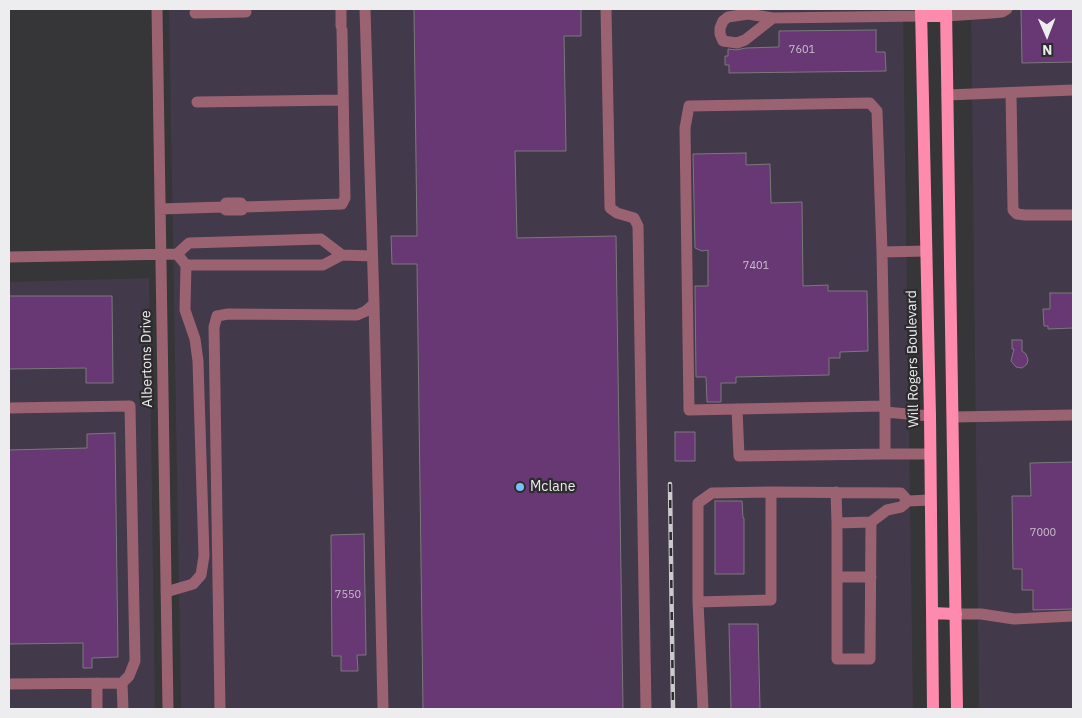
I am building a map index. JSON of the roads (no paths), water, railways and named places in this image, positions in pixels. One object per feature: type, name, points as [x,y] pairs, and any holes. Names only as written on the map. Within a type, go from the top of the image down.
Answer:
[{"type":"main road","points":[[921,12],[946,12],[957,709]]},
{"type":"main road","name":"Will Rogers Boulevard","points":[[921,12],[930,416],[933,709]]},
{"type":"main road","points":[[926,251],[950,250]]},
{"type":"main road","points":[[930,416],[952,416]]},
{"type":"main road","points":[[930,500],[954,500]]},
{"type":"main road","points":[[932,613],[956,614]]},
{"type":"street","name":"Albertons Drive","points":[[156,9],[168,709]]},
{"type":"street","points":[[160,210],[222,207],[226,210],[242,210],[244,207],[342,204],[345,198],[341,9]]},
{"type":"street","points":[[365,9],[383,709]]},
{"type":"street","points":[[606,9],[610,208],[617,213],[634,218],[638,226],[646,709]]},
{"type":"street","points":[[946,12],[991,14],[1007,9]]},
{"type":"street","points":[[195,13],[246,12]]},
{"type":"street","points":[[774,18],[921,12]]},
{"type":"street","points":[[947,95],[1073,90]]},
{"type":"street","points":[[1011,93],[1013,210],[1017,214],[1025,215],[1073,215]]},
{"type":"street","points":[[197,102],[343,100]]},
{"type":"street","points":[[885,454],[885,409],[882,252],[877,111],[870,103],[689,106],[685,128],[689,410],[885,409],[930,416]]},
{"type":"street","points":[[9,257],[177,254],[189,243],[321,240],[342,255]]},
{"type":"street","points":[[882,252],[926,251]]},
{"type":"street","points":[[166,592],[193,584],[201,575],[204,556],[198,361],[195,339],[185,310],[186,266],[177,254]]},
{"type":"street","points":[[186,266],[323,265],[342,255],[372,256]]},
{"type":"street","points":[[220,709],[214,327],[217,316],[228,314],[357,314],[366,311],[374,304]]},
{"type":"street","points":[[9,408],[130,406],[135,661],[129,676],[122,682],[9,684]]},
{"type":"street","points":[[737,410],[739,456],[930,454]]},
{"type":"street","points":[[952,416],[1073,415]]},
{"type":"street","points":[[703,709],[698,602],[698,503],[712,493],[771,492],[901,493],[908,501]]},
{"type":"street","points":[[698,602],[771,600],[771,492]]},
{"type":"street","points":[[836,492],[837,660],[870,659],[871,522]]},
{"type":"street","points":[[837,523],[871,522],[887,510],[900,507],[908,501],[930,500]]},
{"type":"street","points":[[837,577],[870,576]]},
{"type":"street","points":[[956,614],[981,614],[1014,619],[1073,616]]},
{"type":"street","points":[[122,682],[123,709]]},
{"type":"street","points":[[97,683],[97,709]]},
{"type":"railway","points":[[670,484],[673,709]]},
{"type":"place","name":"Mclane","points":[[520,487]]}]
